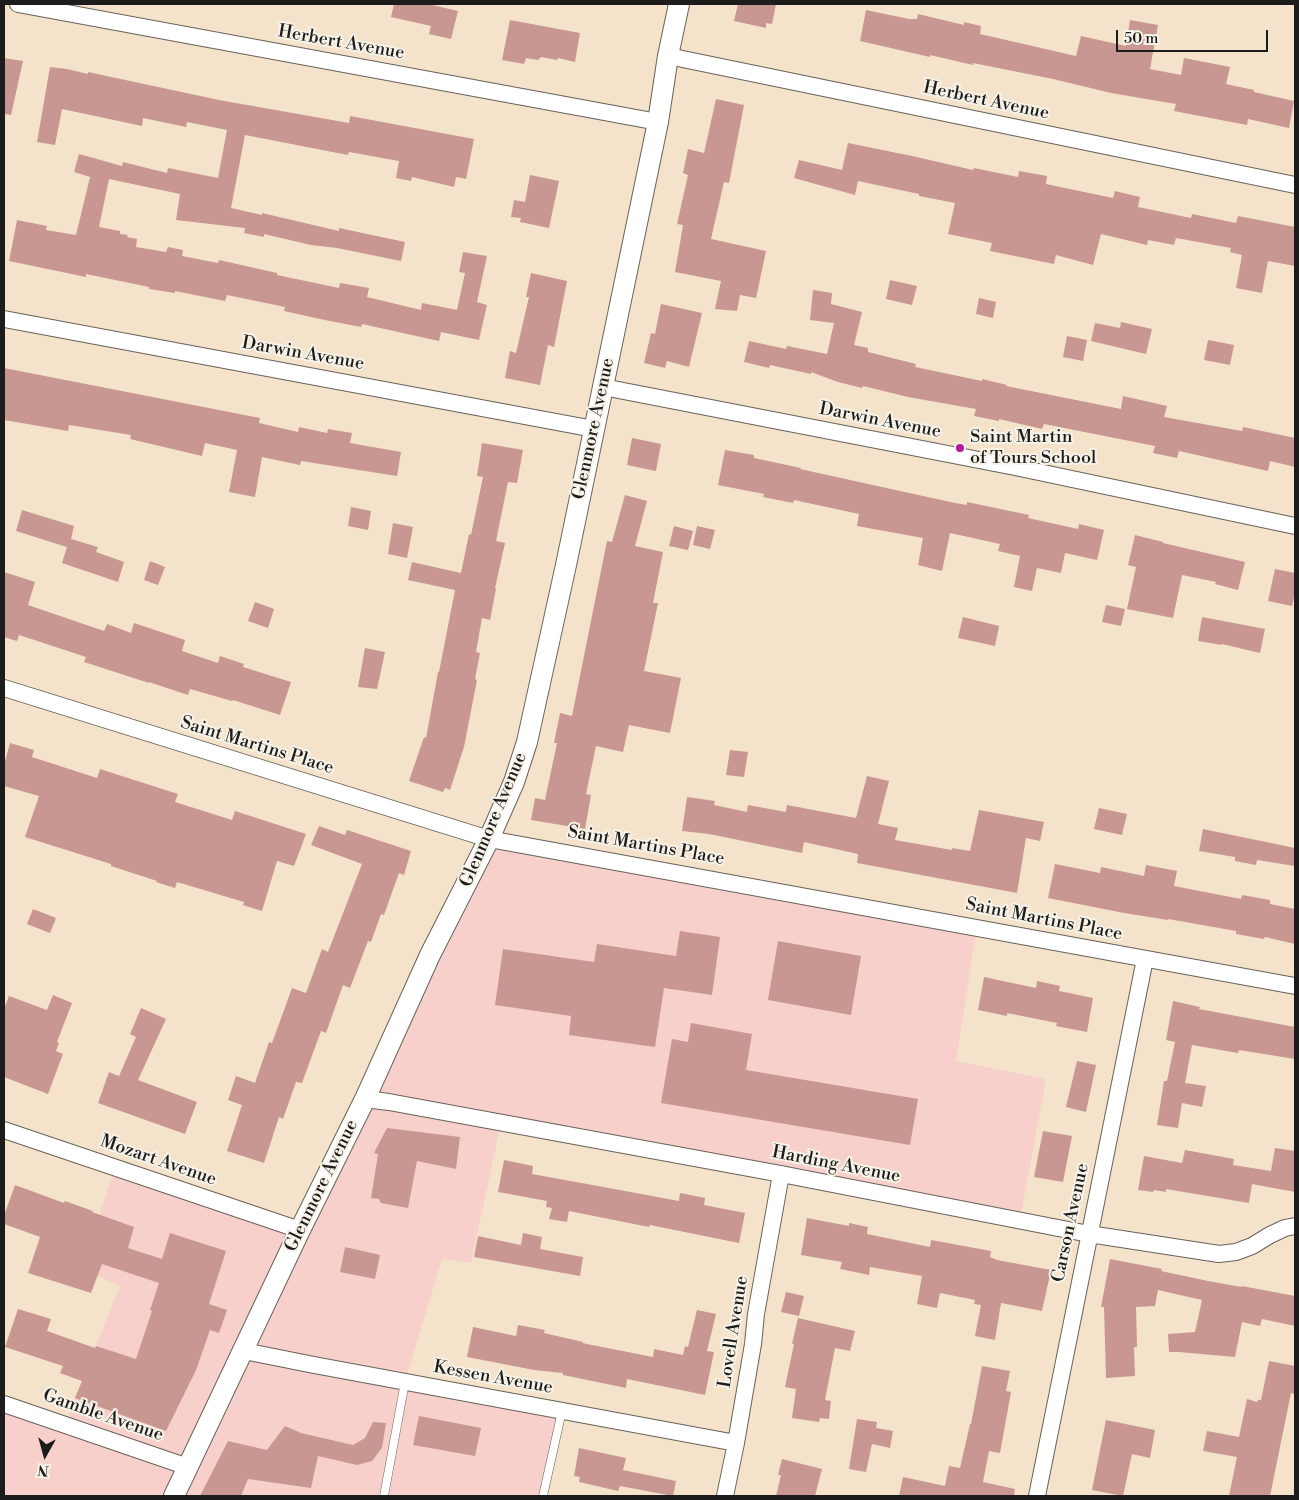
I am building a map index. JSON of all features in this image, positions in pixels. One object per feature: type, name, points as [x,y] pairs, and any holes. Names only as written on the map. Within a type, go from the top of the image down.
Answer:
[{"type":"street","name":"Herbert Avenue","points":[[18,4],[88,10],[658,122]]},
{"type":"street","name":"Glenmore Avenue","points":[[174,1496],[300,1230],[365,1099],[430,956],[490,839],[514,782],[527,742],[566,565],[658,122],[668,56],[679,4]]},
{"type":"street","name":"Herbert Avenue","points":[[668,56],[1295,185]]},
{"type":"street","name":"Darwin Avenue","points":[[4,319],[594,429]]},
{"type":"street","name":"Darwin Avenue","points":[[603,387],[1015,467],[1295,526]]},
{"type":"street","name":"Saint Martins Place","points":[[4,688],[490,839],[1295,986]]},
{"type":"street","name":"Carson Avenue","points":[[1037,1496],[1145,959]]},
{"type":"street","name":"Harding Avenue","points":[[365,1099],[398,1103],[781,1174],[1089,1234],[1219,1254],[1236,1252],[1252,1246],[1285,1228],[1295,1226]]},
{"type":"street","name":"Mozart Avenue","points":[[4,1130],[300,1230]]},
{"type":"street","name":"Lovell Avenue","points":[[725,1496],[736,1443],[753,1344],[756,1314],[781,1174]]},
{"type":"street","name":"Kessen Avenue","points":[[244,1351],[736,1443]]},
{"type":"street","name":"Gamble Avenue","points":[[4,1404],[188,1467]]},
{"type":"lane","points":[[384,1496],[405,1382]]},
{"type":"lane","points":[[543,1496],[562,1411]]},
{"type":"shaded area","points":[[489,839],[977,927],[956,1061],[1046,1079],[1020,1220],[501,1123],[471,1263],[442,1259],[405,1382],[566,1412],[548,1496],[4,1496],[4,1404],[66,1424],[120,1286],[82,1269],[115,1167],[300,1230]]},
{"type":"building","points":[[394,4],[428,4],[458,11],[451,39],[429,34],[431,26],[391,17]]},
{"type":"building","points":[[738,4],[776,4],[772,24],[766,23],[766,28],[734,21]]},
{"type":"building","points":[[866,10],[909,19],[917,19],[918,14],[964,25],[964,22],[981,26],[980,34],[1076,56],[1081,36],[1126,46],[1130,20],[1158,25],[1150,69],[1181,75],[1184,58],[1230,67],[1226,84],[1294,101],[1289,128],[1248,119],[1247,125],[1174,111],[1176,104],[1111,93],[973,63],[973,65],[930,55],[930,57],[860,41]]},
{"type":"building","points":[[510,20],[580,33],[575,62],[541,57],[538,60],[526,58],[524,64],[502,60]]},
{"type":"building","points":[[4,58],[23,61],[11,115],[4,114]]},
{"type":"building","points":[[50,67],[88,74],[88,72],[219,100],[349,123],[350,116],[474,139],[466,179],[456,177],[454,187],[412,177],[411,181],[396,178],[399,161],[349,152],[348,155],[245,135],[231,208],[262,215],[262,213],[339,231],[339,228],[405,242],[401,261],[337,248],[311,245],[264,234],[264,237],[244,233],[245,228],[176,220],[180,194],[109,179],[99,227],[120,231],[120,234],[137,239],[136,247],[166,252],[168,247],[183,250],[182,256],[218,263],[219,260],[339,288],[340,283],[369,288],[367,297],[421,310],[422,303],[457,310],[465,273],[459,272],[463,252],[487,256],[477,302],[487,305],[479,340],[441,332],[439,341],[362,324],[361,327],[320,319],[284,311],[285,307],[227,295],[225,301],[175,291],[175,293],[149,289],[149,287],[86,274],[86,277],[9,261],[17,220],[47,226],[46,230],[76,235],[90,177],[74,172],[79,154],[122,166],[123,162],[167,173],[168,168],[218,178],[227,130],[187,122],[186,127],[143,118],[142,126],[62,109],[55,145],[37,142]]},
{"type":"building","points":[[716,99],[744,105],[729,183],[724,182],[711,239],[766,251],[756,298],[740,295],[737,311],[715,309],[721,281],[675,272],[683,225],[677,224],[688,175],[683,173],[688,149],[704,153]]},
{"type":"building","points":[[848,143],[973,170],[974,168],[1018,177],[1019,171],[1047,176],[1046,184],[1113,198],[1115,191],[1140,197],[1138,207],[1191,218],[1192,214],[1236,223],[1238,216],[1295,227],[1295,266],[1268,261],[1262,293],[1236,288],[1242,255],[1230,252],[1231,248],[1176,238],[1174,245],[1148,240],[1147,245],[1101,234],[1093,265],[1056,255],[1054,264],[990,251],[992,243],[948,234],[955,203],[858,181],[855,195],[794,178],[799,160],[842,170]]},
{"type":"building","points":[[530,175],[559,181],[549,228],[520,222],[521,218],[511,217],[514,200],[525,202]]},
{"type":"building","points":[[531,273],[567,281],[554,347],[548,345],[540,385],[505,378],[510,351],[516,353],[529,297],[526,297]]},
{"type":"building","points":[[890,280],[917,286],[912,305],[886,299]]},
{"type":"building","points":[[813,290],[832,293],[831,304],[862,312],[854,345],[868,348],[868,352],[916,364],[915,367],[982,381],[982,379],[1006,386],[1121,409],[1123,396],[1167,406],[1164,417],[1242,431],[1243,427],[1295,438],[1295,467],[1270,461],[1268,471],[1179,451],[1177,458],[1153,453],[1155,446],[1044,424],[1042,429],[999,419],[999,421],[974,416],[976,409],[908,397],[863,386],[862,388],[811,372],[811,374],[770,365],[769,368],[744,362],[749,341],[786,349],[787,346],[827,354],[834,323],[810,320]]},
{"type":"building","points":[[979,298],[996,302],[993,318],[976,314]]},
{"type":"building","points":[[661,304],[702,313],[689,367],[667,361],[665,368],[644,363],[651,333],[655,334]]},
{"type":"building","points":[[1121,322],[1152,329],[1146,354],[1091,341],[1095,323],[1120,328]]},
{"type":"building","points":[[1067,336],[1087,340],[1083,361],[1063,357]]},
{"type":"building","points":[[1208,340],[1234,345],[1230,365],[1204,360]]},
{"type":"building","points":[[4,368],[260,418],[259,423],[298,432],[299,427],[327,433],[328,429],[352,433],[350,443],[401,452],[397,476],[301,461],[300,465],[262,457],[255,497],[229,492],[237,450],[205,443],[202,456],[130,439],[131,435],[69,425],[68,431],[4,420]]},
{"type":"building","points":[[632,438],[661,444],[656,471],[627,465]]},
{"type":"building","points":[[482,443],[523,450],[517,483],[508,482],[496,541],[505,543],[490,620],[482,618],[476,652],[480,653],[475,679],[477,680],[464,747],[450,790],[445,788],[443,792],[409,781],[424,737],[426,738],[455,590],[408,580],[412,562],[461,573],[483,477],[477,476]]},
{"type":"building","points":[[725,450],[754,455],[754,458],[800,469],[955,503],[967,505],[967,502],[1029,515],[1028,518],[1078,529],[1079,524],[1104,530],[1097,560],[1065,553],[1061,573],[1037,568],[1032,591],[1014,587],[1020,556],[998,551],[1000,544],[950,533],[942,571],[918,565],[923,538],[857,526],[859,514],[794,500],[793,503],[763,497],[764,494],[718,485]]},
{"type":"building","points":[[625,495],[647,501],[635,546],[663,552],[653,603],[658,603],[644,671],[681,678],[670,733],[629,725],[623,752],[596,746],[586,794],[591,795],[585,829],[531,820],[535,798],[545,800],[557,743],[554,743],[560,713],[572,716],[607,541],[612,542]]},
{"type":"building","points":[[351,507],[371,511],[368,530],[348,526]]},
{"type":"building","points":[[22,510],[74,526],[71,539],[98,547],[96,552],[124,562],[118,582],[62,563],[67,547],[16,531]]},
{"type":"building","points":[[393,523],[413,527],[407,558],[388,554]]},
{"type":"building","points":[[674,526],[693,531],[688,550],[669,546]]},
{"type":"building","points":[[697,526],[715,530],[710,549],[693,545]]},
{"type":"building","points":[[1135,535],[1245,562],[1238,590],[1215,584],[1216,582],[1182,575],[1173,618],[1127,609],[1136,567],[1128,565]]},
{"type":"building","points":[[150,561],[165,567],[158,585],[144,580]]},
{"type":"building","points":[[1275,569],[1295,573],[1295,593],[1292,606],[1268,601]]},
{"type":"building","points":[[4,572],[35,582],[28,605],[104,631],[107,624],[131,633],[134,623],[185,640],[182,651],[218,663],[220,656],[244,664],[243,667],[291,682],[280,715],[190,689],[188,695],[84,662],[86,657],[19,635],[17,641],[4,637]]},
{"type":"building","points":[[255,602],[274,609],[268,628],[248,621]]},
{"type":"building","points":[[1106,605],[1125,609],[1121,626],[1102,622]]},
{"type":"building","points":[[963,617],[999,626],[995,646],[958,638]]},
{"type":"building","points":[[1202,617],[1265,629],[1260,653],[1222,644],[1198,641]]},
{"type":"building","points":[[365,648],[385,652],[377,689],[358,687]]},
{"type":"building","points":[[10,743],[34,750],[32,757],[97,778],[100,769],[178,794],[175,802],[232,820],[235,811],[306,834],[294,866],[277,861],[262,911],[243,905],[244,902],[177,882],[175,888],[111,866],[111,864],[25,837],[39,796],[4,786],[4,765]]},
{"type":"building","points":[[730,750],[748,752],[744,777],[726,775]]},
{"type":"building","points":[[867,776],[889,781],[878,824],[898,828],[895,840],[952,850],[952,848],[970,851],[979,810],[1044,822],[1040,841],[1026,838],[1017,893],[857,863],[858,854],[804,842],[802,853],[709,834],[682,831],[687,797],[715,801],[714,805],[747,812],[748,805],[786,812],[787,805],[856,818]]},
{"type":"building","points":[[1099,808],[1127,814],[1122,835],[1094,829]]},
{"type":"building","points":[[319,826],[345,835],[347,830],[411,851],[404,875],[399,873],[384,915],[381,914],[371,942],[368,941],[350,988],[343,985],[326,1033],[321,1031],[302,1083],[296,1082],[283,1119],[279,1117],[264,1163],[227,1151],[242,1105],[228,1100],[236,1076],[255,1083],[269,1042],[272,1043],[292,988],[306,993],[322,949],[328,952],[362,864],[311,845]]},
{"type":"building","points":[[1203,829],[1295,848],[1295,866],[1257,860],[1256,865],[1235,861],[1235,857],[1199,851]]},
{"type":"building","points":[[1055,864],[1100,873],[1101,867],[1144,876],[1146,865],[1177,871],[1174,886],[1241,899],[1242,895],[1270,900],[1270,904],[1295,909],[1295,944],[1265,937],[1264,939],[1236,934],[1236,931],[1124,913],[1048,898]]},
{"type":"building","points":[[33,909],[56,918],[50,933],[27,924]]},
{"type":"building","points":[[680,931],[720,937],[712,995],[664,988],[655,1047],[569,1035],[571,1016],[495,1005],[503,949],[594,962],[597,944],[676,956]]},
{"type":"building","points":[[778,941],[861,956],[851,1015],[768,1000]]},
{"type":"building","points":[[984,977],[1036,988],[1037,981],[1060,986],[1059,991],[1093,998],[1087,1032],[1056,1026],[1057,1023],[1007,1013],[1007,1016],[978,1010]]},
{"type":"building","points":[[53,995],[72,1003],[57,1042],[59,1043],[56,1051],[63,1054],[48,1094],[4,1077],[4,1009],[9,996],[47,1010]]},
{"type":"building","points":[[1173,1001],[1200,1007],[1199,1009],[1295,1027],[1295,1059],[1239,1050],[1238,1053],[1192,1045],[1185,1083],[1206,1086],[1202,1107],[1182,1103],[1178,1128],[1157,1125],[1164,1081],[1167,1081],[1175,1042],[1166,1040]]},
{"type":"building","points":[[141,1008],[166,1019],[138,1080],[197,1102],[185,1134],[98,1103],[109,1072],[119,1076],[136,1037],[130,1034]]},
{"type":"building","points":[[691,1023],[752,1034],[746,1070],[918,1099],[910,1145],[661,1103],[672,1039],[688,1042]]},
{"type":"building","points":[[1077,1061],[1096,1065],[1086,1112],[1066,1107]]},
{"type":"building","points":[[387,1128],[460,1137],[456,1169],[417,1161],[408,1208],[381,1203],[379,1199],[371,1198],[378,1154],[374,1153]]},
{"type":"building","points":[[1043,1131],[1072,1136],[1063,1182],[1034,1177]]},
{"type":"building","points":[[1275,1148],[1295,1151],[1295,1192],[1252,1184],[1249,1203],[1166,1189],[1166,1192],[1138,1190],[1144,1156],[1182,1163],[1185,1150],[1234,1159],[1233,1165],[1271,1171]]},
{"type":"building","points":[[504,1160],[533,1166],[532,1174],[679,1201],[680,1193],[705,1198],[704,1205],[745,1213],[739,1243],[569,1211],[567,1222],[549,1219],[552,1208],[546,1207],[547,1201],[498,1192]]},
{"type":"building","points":[[15,1185],[64,1203],[65,1201],[134,1227],[128,1248],[162,1259],[170,1233],[226,1251],[209,1304],[227,1310],[219,1333],[210,1330],[196,1370],[166,1431],[75,1398],[82,1381],[60,1373],[63,1366],[5,1347],[18,1309],[51,1319],[47,1331],[95,1348],[96,1346],[136,1359],[159,1283],[102,1264],[91,1293],[28,1273],[40,1237],[4,1224],[4,1216]]},
{"type":"building","points":[[807,1218],[849,1226],[849,1223],[868,1227],[867,1234],[930,1247],[931,1240],[991,1251],[990,1257],[997,1260],[1051,1270],[1042,1311],[1001,1303],[995,1340],[975,1336],[981,1305],[974,1304],[975,1300],[940,1293],[937,1308],[917,1304],[922,1276],[870,1267],[869,1275],[840,1269],[842,1262],[801,1255]]},
{"type":"building","points":[[523,1233],[542,1237],[540,1249],[583,1257],[580,1276],[474,1257],[478,1236],[521,1245]]},
{"type":"building","points":[[345,1247],[380,1255],[375,1279],[340,1272]]},
{"type":"building","points":[[1110,1259],[1162,1269],[1161,1271],[1208,1281],[1295,1296],[1295,1326],[1262,1319],[1260,1326],[1242,1322],[1235,1357],[1169,1352],[1168,1334],[1195,1332],[1202,1300],[1158,1290],[1155,1306],[1136,1307],[1137,1347],[1134,1347],[1135,1376],[1106,1378],[1104,1307],[1101,1307]]},
{"type":"building","points":[[786,1292],[804,1296],[799,1316],[781,1312]]},
{"type":"building","points":[[697,1310],[716,1314],[707,1351],[714,1352],[705,1395],[627,1379],[626,1388],[563,1375],[563,1373],[534,1370],[467,1357],[473,1327],[516,1336],[518,1325],[545,1330],[544,1333],[582,1343],[653,1357],[654,1349],[683,1355],[685,1346],[688,1347]]},
{"type":"building","points":[[798,1318],[855,1331],[850,1351],[835,1348],[825,1400],[831,1401],[829,1419],[820,1418],[819,1422],[792,1418],[796,1389],[785,1387]]},
{"type":"building","points":[[1269,1361],[1295,1366],[1295,1394],[1291,1393],[1270,1496],[1229,1496],[1237,1457],[1203,1451],[1207,1431],[1239,1437],[1247,1399],[1257,1402],[1261,1400]]},
{"type":"building","points":[[982,1366],[1010,1371],[1006,1391],[1011,1392],[1000,1453],[989,1451],[983,1482],[1015,1489],[1014,1496],[899,1496],[903,1477],[945,1486],[949,1466],[960,1468]]},
{"type":"building","points":[[419,1416],[481,1428],[475,1456],[413,1445]]},
{"type":"building","points":[[857,1419],[877,1422],[876,1428],[893,1431],[890,1448],[872,1444],[866,1472],[849,1469]]},
{"type":"building","points":[[1106,1420],[1155,1430],[1150,1458],[1132,1454],[1123,1496],[1092,1490]]},
{"type":"building","points":[[373,1422],[386,1423],[382,1448],[372,1461],[357,1465],[318,1456],[311,1488],[248,1479],[241,1496],[200,1496],[228,1441],[267,1450],[285,1426],[301,1433],[353,1445],[365,1438]]},
{"type":"building","points":[[579,1448],[626,1458],[623,1470],[676,1481],[673,1496],[620,1486],[618,1491],[579,1482],[580,1477],[574,1476]]},
{"type":"building","points":[[782,1459],[822,1469],[815,1496],[776,1496],[781,1475],[778,1475]]},
{"type":"place","name":"Saint Martin of Tours School","points":[[960,448]]}]
